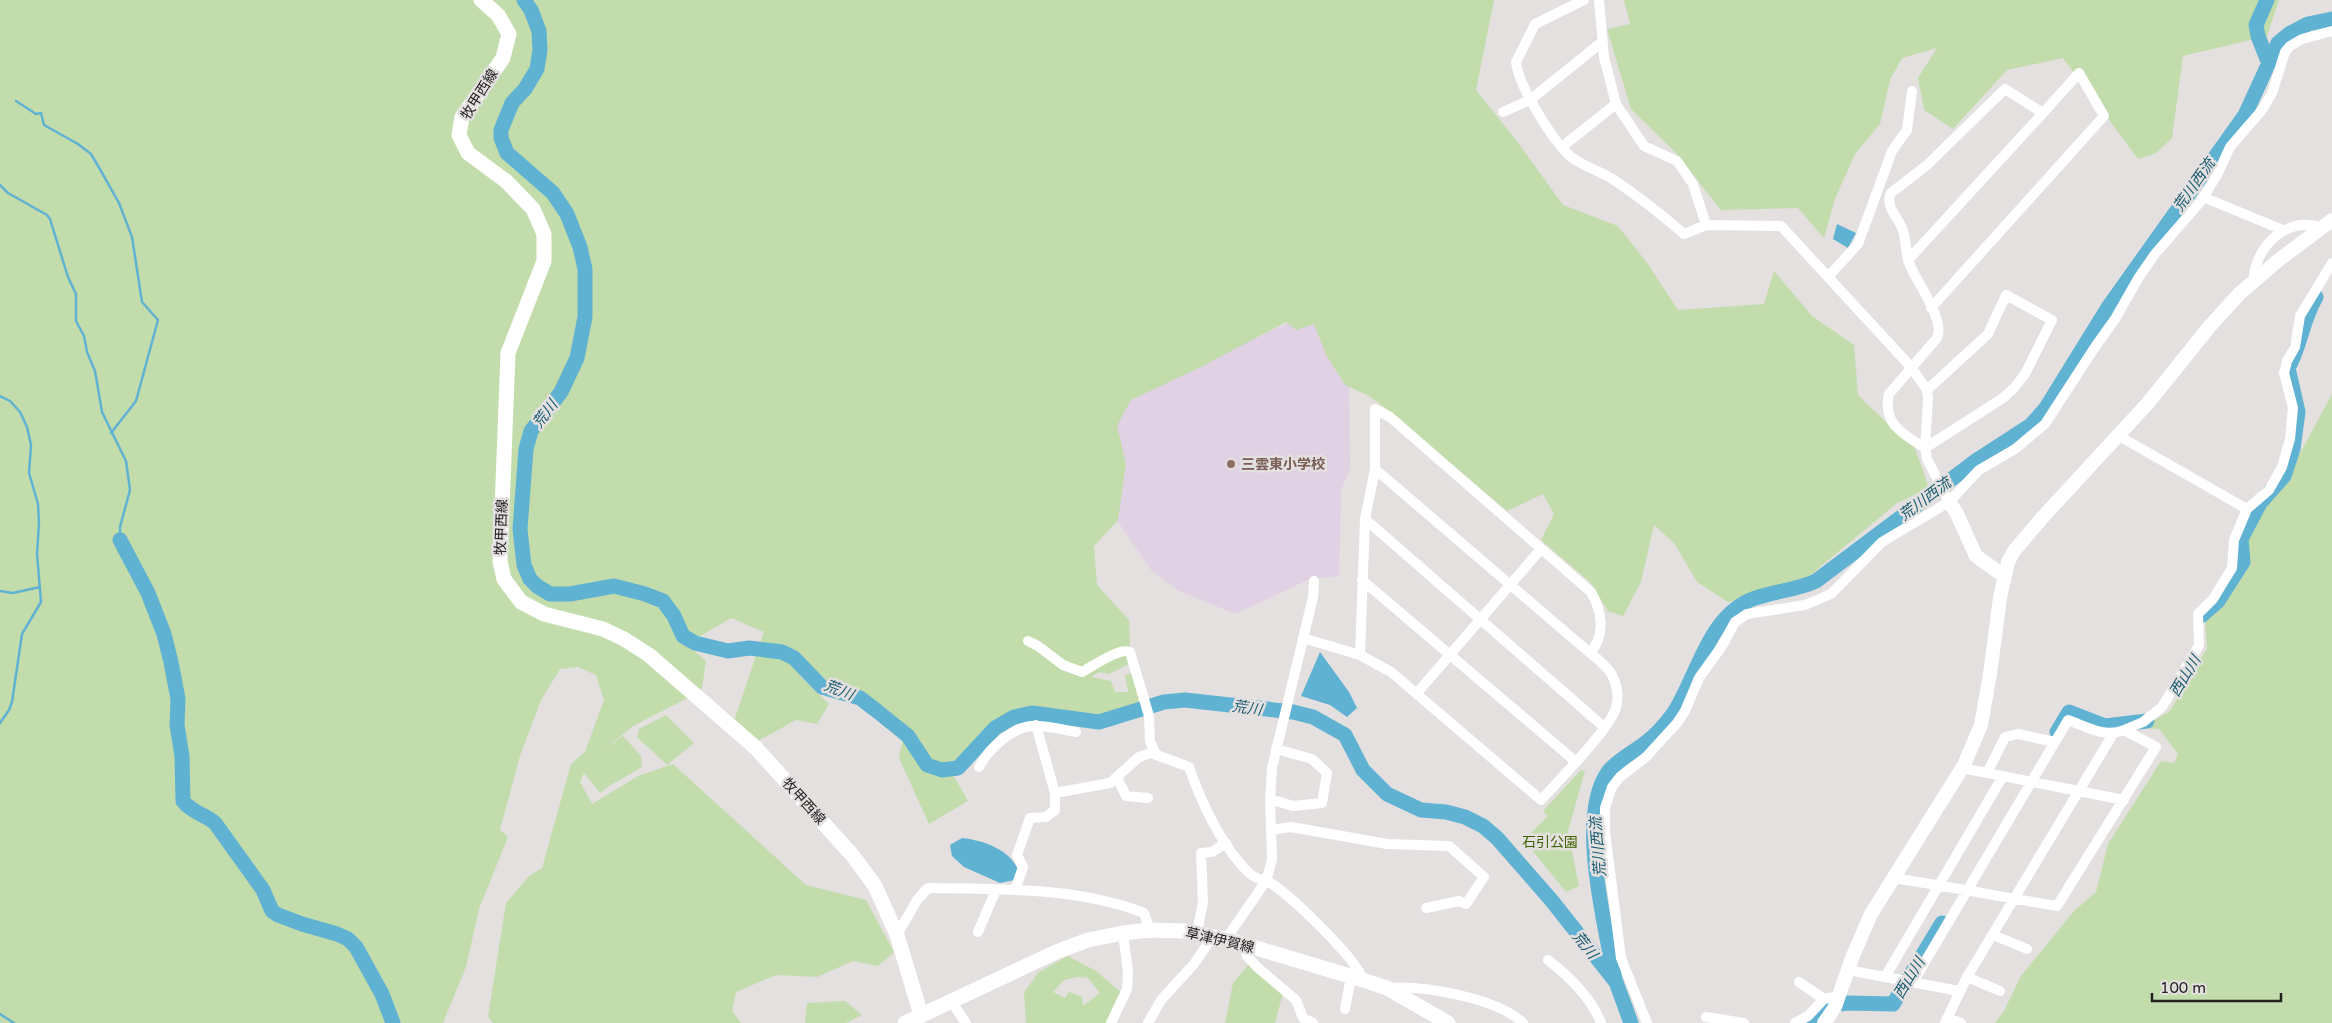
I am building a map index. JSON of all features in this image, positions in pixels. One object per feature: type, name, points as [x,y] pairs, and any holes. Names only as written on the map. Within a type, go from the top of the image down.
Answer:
[{"type":"main road","name":"牧甲西線","points":[[481,0],[498,15],[509,34],[503,58],[462,117],[459,135],[468,153],[506,182],[533,209],[544,234],[544,261],[508,353],[500,561],[504,579],[521,602],[544,614],[603,629],[624,638],[649,655],[756,748],[853,856],[875,886],[897,935],[922,1019]]},
{"type":"main road","name":"草津伊賀線","points":[[904,1023],[922,1019],[951,1001],[1056,952],[1088,940],[1123,932],[1150,930],[1197,933],[1220,937],[1357,978],[1387,988],[1448,1023]]},
{"type":"street","points":[[1584,0],[1535,24],[1516,62],[1530,100],[1563,146],[1571,156],[1603,173],[1639,197],[1684,234],[1706,225],[1781,226],[1911,367],[1927,390],[1925,448],[1936,477],[1956,512],[1976,556],[2004,576]]},
{"type":"street","points":[[1599,0],[1604,57],[1616,104],[1644,146],[1677,161],[1693,184],[1706,225]]},
{"type":"street","points":[[1647,1023],[1621,958],[1605,832],[1605,808],[1612,787],[1620,777],[1646,757],[1677,723],[1685,711],[1700,678],[1722,646],[1735,622],[1748,614],[1805,605],[1830,594],[1882,542],[1948,500],[1979,470],[2015,449],[2045,424],[2115,319],[2139,277],[2155,254],[2203,198],[2230,148],[2256,118],[2272,93],[2285,52],[2290,46],[2302,39],[2332,30]]},
{"type":"street","points":[[1503,112],[1530,100],[1602,42]]},
{"type":"street","points":[[1908,260],[2079,73],[2104,116],[1932,308]]},
{"type":"street","points":[[1925,448],[1900,432],[1888,415],[1886,405],[1889,394],[1939,333],[1932,308],[1908,260],[1908,244],[1902,228],[1890,207],[1892,193],[1928,165],[2005,89],[2043,113]]},
{"type":"street","points":[[1828,277],[1858,244],[1892,151],[1907,130],[1912,91]]},
{"type":"street","points":[[1563,146],[1616,104]]},
{"type":"street","points":[[2203,198],[2283,230]]},
{"type":"street","points":[[2258,278],[2254,274],[2256,261],[2271,240],[2283,230],[2302,224],[2327,224]]},
{"type":"street","points":[[1824,1023],[1835,1007],[1871,914],[1962,768],[1984,714],[2004,576],[2008,562],[2023,539],[2119,436],[2210,326],[2258,278],[2327,224]]},
{"type":"street","points":[[1910,981],[1968,889],[2068,720],[2100,732],[2114,734],[2143,722],[2162,707],[2199,645],[2198,614],[2213,599],[2232,568],[2234,540],[2247,509],[2269,490],[2282,467],[2290,439],[2293,408],[2284,373],[2295,347],[2300,316],[2332,263]]},
{"type":"street","points":[[1925,448],[2003,398],[2014,388],[2025,374],[2052,320],[2006,295],[1988,334],[1927,390]]},
{"type":"street","points":[[1360,655],[1365,520],[1374,469],[1375,409],[1390,417],[1591,592],[1600,613],[1601,627],[1597,643],[1590,653]]},
{"type":"street","points":[[2119,436],[2247,509]]},
{"type":"street","points":[[1303,638],[1360,655],[1391,672],[1541,800],[1604,727],[1616,709],[1617,692],[1612,674],[1590,653],[1374,469]]},
{"type":"street","points":[[1365,520],[1604,727]]},
{"type":"street","points":[[1417,693],[1541,549]]},
{"type":"street","points":[[1362,580],[1575,761]]},
{"type":"street","points":[[1148,1023],[1161,1000],[1220,937],[1266,881],[1272,860],[1270,799],[1276,749],[1314,597],[1314,581]]},
{"type":"street","points":[[1028,641],[1038,646],[1063,665],[1082,672],[1112,655],[1128,650],[1133,656],[1143,692],[1149,716],[1150,741],[1156,755]]},
{"type":"street","points":[[979,767],[983,758],[1019,730],[1036,725],[1076,732]]},
{"type":"street","points":[[1014,890],[1023,867],[1017,855],[1030,818],[1046,817],[1055,810],[1055,793],[1036,725]]},
{"type":"street","points":[[1892,878],[1968,889],[2057,906],[2156,747],[2124,730]]},
{"type":"street","points":[[1986,773],[2005,737],[2018,734],[2055,742]]},
{"type":"street","points":[[1961,1023],[1946,1021],[1959,991],[2114,734]]},
{"type":"street","points":[[1270,799],[1293,806],[1322,803],[1327,773],[1312,758],[1276,749]]},
{"type":"street","points":[[1055,793],[1110,783],[1139,757],[1146,754],[1156,755],[1189,768],[1203,802],[1226,843],[1248,872],[1256,879],[1271,883],[1332,938],[1360,972],[1345,1009]]},
{"type":"street","points":[[1962,768],[2124,800]]},
{"type":"street","points":[[1885,976],[2003,776]]},
{"type":"street","points":[[1117,777],[1126,796],[1148,798]]},
{"type":"street","points":[[1271,830],[1291,827],[1387,844],[1449,846],[1484,877],[1466,904],[1459,901],[1426,908]]},
{"type":"street","points":[[1197,933],[1203,902],[1201,853],[1212,852],[1226,843]]},
{"type":"street","points":[[897,935],[917,900],[928,888],[1014,890],[1076,897],[1126,906],[1144,912],[1150,930]]},
{"type":"street","points":[[978,932],[996,890]]},
{"type":"street","points":[[1111,1023],[1127,989],[1128,973],[1123,932]]},
{"type":"street","points":[[1993,935],[2027,949]]},
{"type":"street","points":[[1242,944],[1247,956],[1296,1000],[1303,1018],[1313,1023]]},
{"type":"street","points":[[1548,960],[1575,983],[1592,1005],[1601,1023]]},
{"type":"street","points":[[1848,970],[1959,991]]},
{"type":"street","points":[[1967,977],[2000,991]]},
{"type":"street","points":[[1799,982],[1824,999]]},
{"type":"street","points":[[1387,988],[1406,986],[1482,1001],[1510,1012],[1523,1023]]},
{"type":"street","points":[[1795,1023],[1808,1016],[1824,999],[1839,996]]},
{"type":"street","points":[[951,1001],[966,1023]]},
{"type":"street","points":[[1706,1017],[1744,1023]]},
{"type":"shaded area","name":"三雲東小学校","points":[[1317,309],[1349,380],[1350,470],[1341,490],[1339,576],[1308,580],[1235,614],[1179,591],[1152,571],[1114,516],[1107,440],[1129,398]]},
{"type":"green space","points":[[0,0],[1494,0],[1476,90],[1519,144],[1563,205],[1618,226],[1648,264],[1678,310],[1764,304],[1774,271],[1812,316],[1854,345],[1858,395],[1893,429],[1914,446],[1929,488],[1897,503],[1796,587],[1728,602],[1697,582],[1674,543],[1654,525],[1641,582],[1623,616],[1608,611],[1590,582],[1541,540],[1554,514],[1543,494],[1507,511],[1394,415],[1369,396],[1345,385],[1326,355],[1314,324],[1296,330],[1286,322],[1199,368],[1131,400],[1117,426],[1126,464],[1118,520],[1094,546],[1097,585],[1129,620],[1131,663],[1109,674],[1099,672],[1091,677],[1111,681],[1115,692],[1128,692],[1125,675],[1134,672],[1140,710],[1103,724],[1029,715],[982,737],[949,768],[968,801],[929,824],[899,758],[904,734],[883,711],[831,683],[797,656],[800,676],[829,704],[817,724],[796,720],[756,742],[734,721],[764,632],[731,618],[687,644],[706,661],[702,688],[688,698],[633,726],[604,750],[623,736],[641,756],[642,767],[600,793],[584,773],[580,782],[592,804],[638,776],[673,764],[806,885],[866,900],[894,952],[878,966],[853,961],[817,977],[776,975],[736,992],[732,1011],[741,1023],[493,1023],[488,1016],[506,903],[529,876],[542,868],[571,764],[585,752],[604,700],[596,675],[578,667],[560,669],[541,700],[520,756],[500,830],[508,837],[479,909],[466,967],[443,1023],[0,1023]]},
{"type":"green space","points":[[1624,0],[2279,0],[2267,36],[2183,56],[2172,138],[2156,153],[2138,159],[2063,58],[2007,70],[1953,129],[1924,110],[1918,78],[1937,48],[1902,58],[1890,80],[1880,124],[1855,154],[1835,199],[1824,238],[1798,208],[1721,210],[1675,152],[1631,109],[1607,29],[1630,24]]},
{"type":"green space","points":[[2332,394],[2332,1023],[1995,1023],[2004,1011],[2021,976],[2074,911],[2096,892],[2108,844],[2161,761],[2174,763],[2178,754],[2159,729],[2141,728],[2170,711],[2207,648],[2205,617],[2226,596],[2246,566],[2247,539],[2263,507],[2289,474]]},
{"type":"green space","points":[[666,715],[694,743],[667,765],[637,737],[639,729]]},
{"type":"green space","name":"石引公園","points":[[1581,770],[1585,771],[1568,831],[1579,886],[1566,892],[1524,840],[1548,816],[1543,811]]},
{"type":"green space","points":[[1068,956],[1096,971],[1122,993],[1107,1023],[1026,1023],[1024,992],[1039,972]],"holes":[[[1078,977],[1088,978],[1100,993],[1083,1006],[1082,997],[1069,992],[1065,998],[1053,992],[1064,980]]]},
{"type":"green space","points":[[1250,963],[1283,993],[1275,1023],[1225,1023],[1233,983]]},
{"type":"green space","points":[[845,1001],[862,1015],[846,1023],[805,1023],[807,1003]]},
{"type":"water","points":[[1837,224],[1856,233],[1848,248],[1833,239]]},
{"type":"water","points":[[1320,652],[1349,692],[1357,708],[1347,717],[1330,705],[1301,696]]},
{"type":"water","points":[[962,838],[986,843],[1009,856],[1018,870],[1015,880],[1000,883],[964,867],[952,856],[950,845]]},
{"type":"waterway","name":"荒川","points":[[524,0],[531,10],[539,31],[540,50],[537,69],[525,89],[512,103],[501,130],[501,138],[507,153],[553,193],[567,214],[580,247],[585,269],[585,317],[577,358],[561,392],[531,431],[526,449],[520,529],[524,565],[530,579],[537,586],[550,594],[570,594],[614,586],[645,594],[663,601],[674,616],[683,636],[695,643],[728,651],[749,648],[782,652],[794,658],[822,687],[860,698],[908,736],[927,765],[942,770],[958,768],[995,728],[1014,717],[1032,713],[1099,722],[1164,702],[1185,700],[1293,712],[1313,717],[1345,735],[1363,770],[1387,794],[1421,810],[1446,812],[1465,817],[1483,826],[1497,838],[1552,901],[1616,982],[1631,1023]]},
{"type":"waterway","points":[[2267,0],[2256,25],[2258,36],[2269,64]]},
{"type":"waterway","name":"荒川西流","points":[[1615,980],[1600,903],[1594,844],[1594,816],[1599,792],[1608,772],[1620,760],[1644,744],[1670,718],[1713,635],[1735,609],[1758,597],[1800,587],[1816,581],[1977,460],[2031,425],[2046,408],[2109,306],[2245,115],[2278,43],[2289,34],[2308,24],[2332,19]]},
{"type":"waterway","points":[[16,101],[36,114],[41,113],[44,125],[78,144],[91,154],[119,203],[132,237],[142,302],[158,320],[136,401],[111,433]]},
{"type":"waterway","points":[[0,185],[8,193],[47,215],[50,219],[68,277],[76,294],[76,321],[84,336],[87,352],[95,371],[102,412],[126,461],[130,490],[120,527],[120,540]]},
{"type":"waterway","name":"西山川","points":[[2202,615],[2218,601],[2243,562],[2241,539],[2260,503],[2284,476],[2293,449],[2298,412],[2288,368],[2316,297]]},
{"type":"waterway","points":[[0,396],[10,401],[20,412],[27,427],[31,445],[29,473],[38,504],[37,554],[41,602],[22,634],[12,702],[0,723]]},
{"type":"waterway","points":[[120,540],[148,593],[164,634],[171,662],[178,699],[177,725],[182,756],[183,801],[190,808],[215,823],[263,890],[272,911],[302,924],[337,934],[348,939],[356,947],[382,994],[393,1023]]},
{"type":"waterway","points":[[0,591],[13,593],[40,587]]},
{"type":"waterway","name":"西山川","points":[[2057,732],[2069,712],[2105,726],[2147,721]]},
{"type":"waterway","name":"西山川","points":[[1809,1023],[1829,1005],[1848,1003],[1893,1004],[1942,923]]},
{"type":"waterway","points":[[0,1014],[14,1023]]},
{"type":"place","name":"三雲東小学校","points":[[1231,464]]}]
